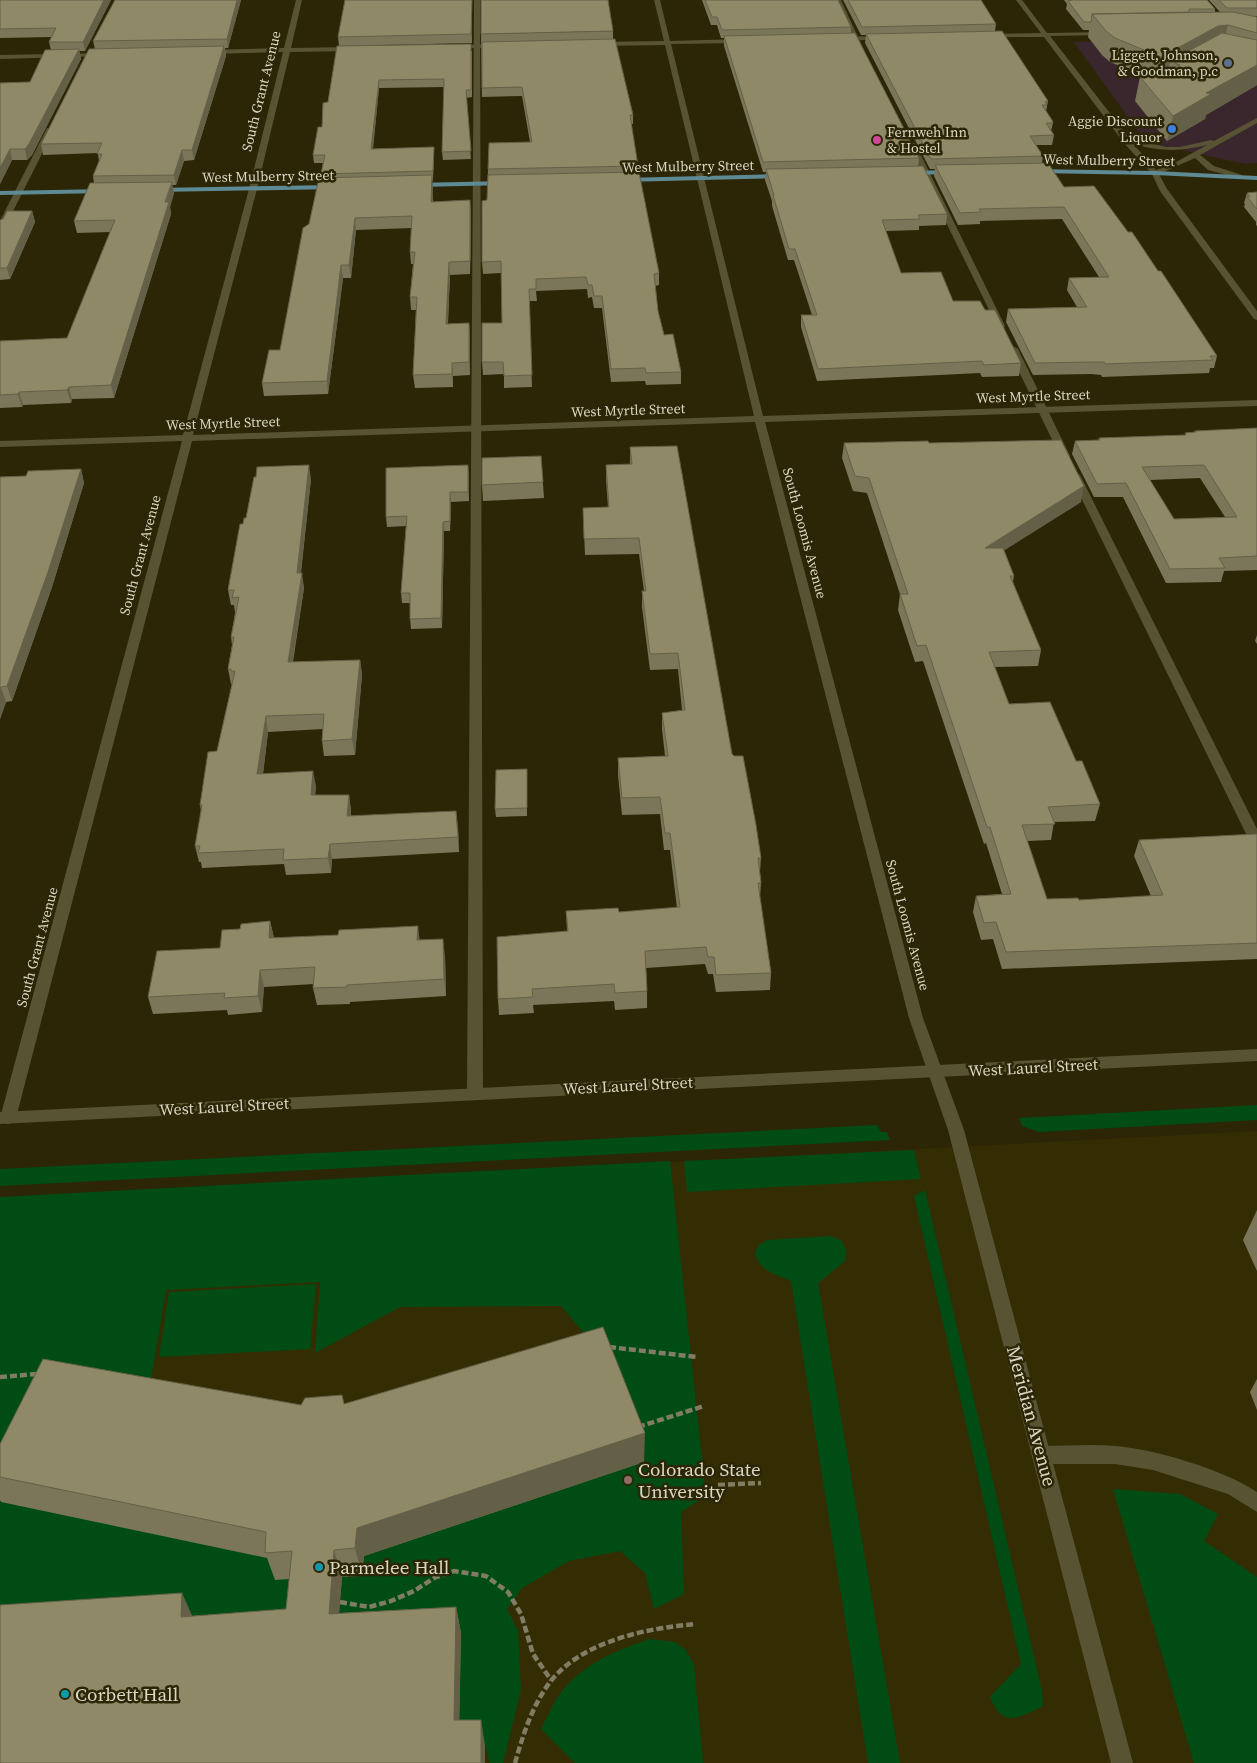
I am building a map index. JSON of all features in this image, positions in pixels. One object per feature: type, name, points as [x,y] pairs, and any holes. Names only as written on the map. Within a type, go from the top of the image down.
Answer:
[{"type":"main road","name":"West Mulberry Street","points":[[1030,171],[1154,173],[1257,178]]},
{"type":"main road","points":[[897,173],[964,172]]},
{"type":"main road","name":"West Mulberry Street","points":[[613,180],[789,176]]},
{"type":"main road","points":[[408,185],[516,182]]},
{"type":"main road","name":"West Mulberry Street","points":[[151,190],[348,186]]},
{"type":"main road","points":[[0,193],[113,191]]},
{"type":"street","name":"South Grant Avenue","points":[[4,1118],[253,188],[299,0]]},
{"type":"street","points":[[475,1093],[477,0]]},
{"type":"street","name":"South Loomis Avenue","points":[[657,0],[760,418],[916,1018],[935,1071]]},
{"type":"street","points":[[838,0],[867,58]]},
{"type":"street","points":[[1019,0],[1154,173],[1163,189],[1257,317]]},
{"type":"street","points":[[982,36],[1114,33]]},
{"type":"street","points":[[837,39],[895,38]]},
{"type":"street","points":[[585,44],[749,41]]},
{"type":"street","points":[[88,58],[95,44]]},
{"type":"street","points":[[448,47],[506,46]]},
{"type":"street","points":[[204,52],[361,49]]},
{"type":"street","points":[[0,57],[88,58],[109,54]]},
{"type":"street","points":[[1154,173],[1179,164],[1222,142],[1257,120]]},
{"type":"street","points":[[0,229],[52,127]]},
{"type":"street","points":[[906,134],[1257,842]]},
{"type":"street","points":[[1128,141],[1167,149],[1180,149],[1203,143],[1222,142]]},
{"type":"street","points":[[1196,155],[1211,168],[1239,177]]},
{"type":"street","name":"West Myrtle Street","points":[[0,444],[1257,403]]},
{"type":"street","name":"West Laurel Street","points":[[4,1118],[1257,1055]]},
{"type":"street","name":"Meridian Avenue","points":[[935,1071],[956,1130],[1122,1763]]},
{"type":"street","points":[[1042,1455],[1116,1455],[1153,1461],[1233,1487],[1257,1503]]},
{"type":"path","points":[[606,1347],[697,1357]]},
{"type":"path","points":[[0,1377],[42,1373]]},
{"type":"path","points":[[631,1429],[704,1406]]},
{"type":"path","points":[[718,1486],[762,1482]]},
{"type":"path","points":[[340,1602],[369,1607],[391,1601],[434,1578],[454,1571],[486,1576],[508,1592],[521,1614],[533,1654],[551,1680]]},
{"type":"path","points":[[515,1763],[534,1708],[551,1680],[575,1660],[606,1644],[654,1628],[696,1624]]},
{"type":"shaded area","points":[[1257,38],[1257,163],[1245,164],[1146,142],[1074,42]]},
{"type":"shaded area","name":"Colorado State University","points":[[1257,1131],[1257,1763],[0,1763],[0,1198]]},
{"type":"green space","points":[[1257,1105],[1257,1120],[1039,1132],[1022,1126],[1019,1118]]},
{"type":"green space","points":[[877,1125],[881,1132],[887,1132],[890,1140],[0,1186],[0,1169]]},
{"type":"green space","points":[[914,1150],[921,1179],[687,1192],[684,1161]]},
{"type":"green space","points":[[670,1161],[706,1496],[681,1512],[684,1594],[654,1609],[645,1573],[620,1551],[569,1561],[522,1588],[507,1609],[518,1631],[521,1690],[503,1763],[490,1763],[485,1745],[337,1640],[342,1577],[362,1576],[365,1544],[375,1552],[644,1462],[604,1357],[561,1306],[400,1307],[315,1353],[320,1282],[166,1290],[147,1404],[270,1546],[301,1578],[295,1636],[0,1633],[0,1197]]},
{"type":"green space","points":[[925,1190],[1042,1691],[1043,1706],[1019,1717],[1012,1718],[1000,1714],[990,1697],[1021,1664],[914,1196]]},
{"type":"green space","points":[[831,1236],[842,1241],[846,1250],[845,1261],[818,1283],[900,1763],[868,1763],[791,1281],[764,1268],[755,1253],[759,1245],[767,1240]]},
{"type":"green space","points":[[316,1284],[310,1349],[159,1357],[169,1292]]},
{"type":"green space","points":[[1113,1489],[1180,1494],[1218,1514],[1204,1541],[1257,1577],[1257,1763],[1194,1763]]},
{"type":"green space","points":[[649,1639],[675,1642],[686,1650],[694,1665],[703,1763],[575,1763],[541,1729],[557,1698],[586,1668],[622,1649]]},
{"type":"building","points":[[0,0],[104,0],[83,42],[49,42],[56,28],[0,29]]},
{"type":"building","points":[[115,0],[237,0],[227,39],[93,41]]},
{"type":"building","points":[[345,0],[472,0],[471,34],[338,37]]},
{"type":"building","points":[[481,0],[608,0],[613,31],[481,34]]},
{"type":"building","points":[[705,0],[838,0],[851,27],[722,30],[717,17],[712,17]]},
{"type":"building","points":[[848,0],[981,0],[996,24],[862,27]]},
{"type":"building","points":[[1207,0],[1215,9],[1189,9],[1189,12],[1092,14],[1091,22],[1084,22],[1068,1]]},
{"type":"building","points":[[1219,0],[1257,0],[1257,8],[1227,8]]},
{"type":"building","points":[[1233,12],[1257,17],[1257,33],[1228,25],[1218,26],[1161,57],[1115,38],[1106,31],[1092,14]]},
{"type":"building","points":[[1002,31],[1048,101],[1045,102],[1047,105],[1042,105],[1052,120],[1053,123],[1046,123],[1054,135],[1030,136],[1043,156],[931,159],[866,34]]},
{"type":"building","points":[[855,33],[919,158],[763,162],[724,36]]},
{"type":"building","points":[[1222,33],[1257,40],[1257,65],[1206,93],[1211,94],[1173,116],[1140,77],[1144,78],[1180,65],[1170,61]]},
{"type":"building","points":[[615,39],[633,115],[630,115],[638,166],[488,169],[489,143],[532,142],[522,87],[482,88],[482,42]]},
{"type":"building","points":[[471,44],[471,90],[466,90],[471,151],[442,152],[444,79],[379,80],[371,149],[434,147],[433,171],[321,174],[325,155],[313,155],[318,127],[322,127],[323,103],[328,102],[337,46]]},
{"type":"building","points":[[224,46],[192,150],[182,150],[174,175],[93,176],[102,154],[97,154],[102,143],[41,144],[89,49]]},
{"type":"building","points":[[79,49],[29,144],[25,149],[10,149],[0,168],[0,83],[30,82],[45,50]]},
{"type":"building","points":[[1048,163],[1064,187],[1094,186],[1128,232],[1132,232],[1158,271],[1161,271],[1217,356],[1210,356],[1213,360],[1105,364],[1104,362],[1035,363],[1008,309],[1087,307],[1069,278],[1109,277],[1064,207],[979,209],[981,212],[960,213],[935,165]]},
{"type":"building","points":[[923,166],[947,214],[918,215],[920,219],[882,220],[901,273],[941,272],[953,301],[980,301],[985,310],[995,310],[1021,363],[984,365],[982,361],[818,369],[801,315],[817,315],[795,249],[789,249],[766,169]]},
{"type":"building","points":[[639,172],[659,273],[654,274],[658,311],[664,335],[673,334],[681,372],[646,373],[645,368],[611,369],[602,296],[594,296],[592,285],[588,285],[586,277],[536,279],[536,289],[529,289],[532,375],[504,376],[503,362],[482,362],[482,323],[502,323],[501,261],[482,262],[482,201],[487,200],[488,175]]},
{"type":"building","points":[[432,175],[431,202],[470,200],[470,261],[449,262],[446,324],[469,323],[469,362],[452,363],[452,374],[413,375],[417,297],[410,297],[415,252],[410,252],[412,216],[355,218],[349,265],[341,265],[327,381],[262,383],[269,350],[280,350],[303,228],[309,224],[319,178]]},
{"type":"building","points":[[172,182],[165,202],[169,202],[111,385],[69,387],[67,390],[19,392],[18,394],[0,395],[0,341],[67,338],[115,220],[74,221],[90,183]]},
{"type":"building","points":[[1257,192],[1257,209],[1247,197],[1250,197],[1247,193]]},
{"type":"building","points":[[7,211],[32,211],[7,268],[0,268],[0,220],[3,219]]},
{"type":"building","points":[[1257,428],[1257,556],[1219,558],[1225,568],[1170,569],[1126,483],[1097,484],[1075,441],[1100,440],[1099,438],[1186,435],[1185,433]],"holes":[[[1204,465],[1237,517],[1174,519],[1142,467]]]},
{"type":"building","points":[[1061,440],[1084,486],[985,548],[1003,548],[1014,576],[1010,576],[1041,650],[989,652],[1009,704],[1050,702],[1076,761],[1082,761],[1100,804],[1048,807],[1055,824],[1022,825],[1047,899],[1078,898],[1079,900],[1163,895],[1139,840],[1257,834],[1257,943],[1006,952],[996,922],[984,923],[976,896],[1011,894],[990,827],[987,827],[926,645],[917,646],[900,594],[908,594],[869,478],[855,476],[844,443]]},
{"type":"building","points":[[677,446],[732,754],[734,756],[743,756],[756,825],[761,858],[758,858],[761,883],[758,883],[771,973],[716,975],[714,957],[708,957],[706,947],[645,951],[647,991],[615,993],[614,984],[532,989],[533,997],[498,999],[497,937],[568,931],[566,911],[618,908],[619,912],[680,907],[670,833],[665,833],[660,797],[622,798],[618,758],[668,756],[662,713],[685,710],[678,653],[650,654],[642,591],[646,591],[639,538],[584,539],[583,508],[609,507],[606,465],[632,464],[630,447]]},
{"type":"building","points":[[541,456],[543,482],[482,485],[482,458]]},
{"type":"building","points":[[309,465],[297,573],[302,573],[288,662],[360,660],[352,739],[322,741],[324,714],[266,716],[257,774],[313,771],[311,795],[349,795],[347,816],[456,811],[458,837],[330,844],[328,858],[283,860],[284,849],[198,853],[200,846],[195,846],[208,752],[217,751],[235,671],[228,669],[234,637],[231,637],[239,597],[232,598],[234,590],[228,590],[240,524],[243,524],[244,518],[246,518],[257,467]]},
{"type":"building","points":[[468,465],[468,492],[450,492],[450,521],[443,522],[441,618],[410,619],[410,593],[401,593],[407,516],[386,517],[386,468]]},
{"type":"building","points":[[81,469],[48,572],[7,686],[0,689],[0,477],[26,476],[28,471]]},
{"type":"building","points":[[527,769],[527,808],[495,809],[496,770]]},
{"type":"building","points":[[270,921],[269,938],[338,935],[339,930],[418,926],[417,940],[443,939],[444,979],[313,988],[315,967],[260,970],[258,996],[224,998],[225,993],[148,997],[157,951],[220,948],[222,930],[240,929],[241,924]]},
{"type":"building","name":"Parmelee Hall","points":[[603,1327],[645,1433],[357,1528],[355,1548],[334,1550],[329,1614],[456,1607],[454,1720],[481,1720],[481,1763],[0,1763],[0,1605],[182,1593],[181,1617],[286,1609],[292,1551],[265,1553],[266,1532],[0,1477],[0,1444],[43,1359],[301,1405],[305,1398],[342,1395],[344,1404]]},
{"type":"place","name":"Liggett, Johnson, & Goodman, p.c","points":[[1228,63]]},
{"type":"place","name":"Aggie Discount Liquor","points":[[1172,129]]},
{"type":"place","name":"Fernweh Inn & Hostel","points":[[877,140]]},
{"type":"place","name":"Colorado State University","points":[[628,1480]]},
{"type":"place","name":"Parmelee Hall","points":[[319,1567]]},
{"type":"place","name":"Corbett Hall","points":[[65,1694]]}]
